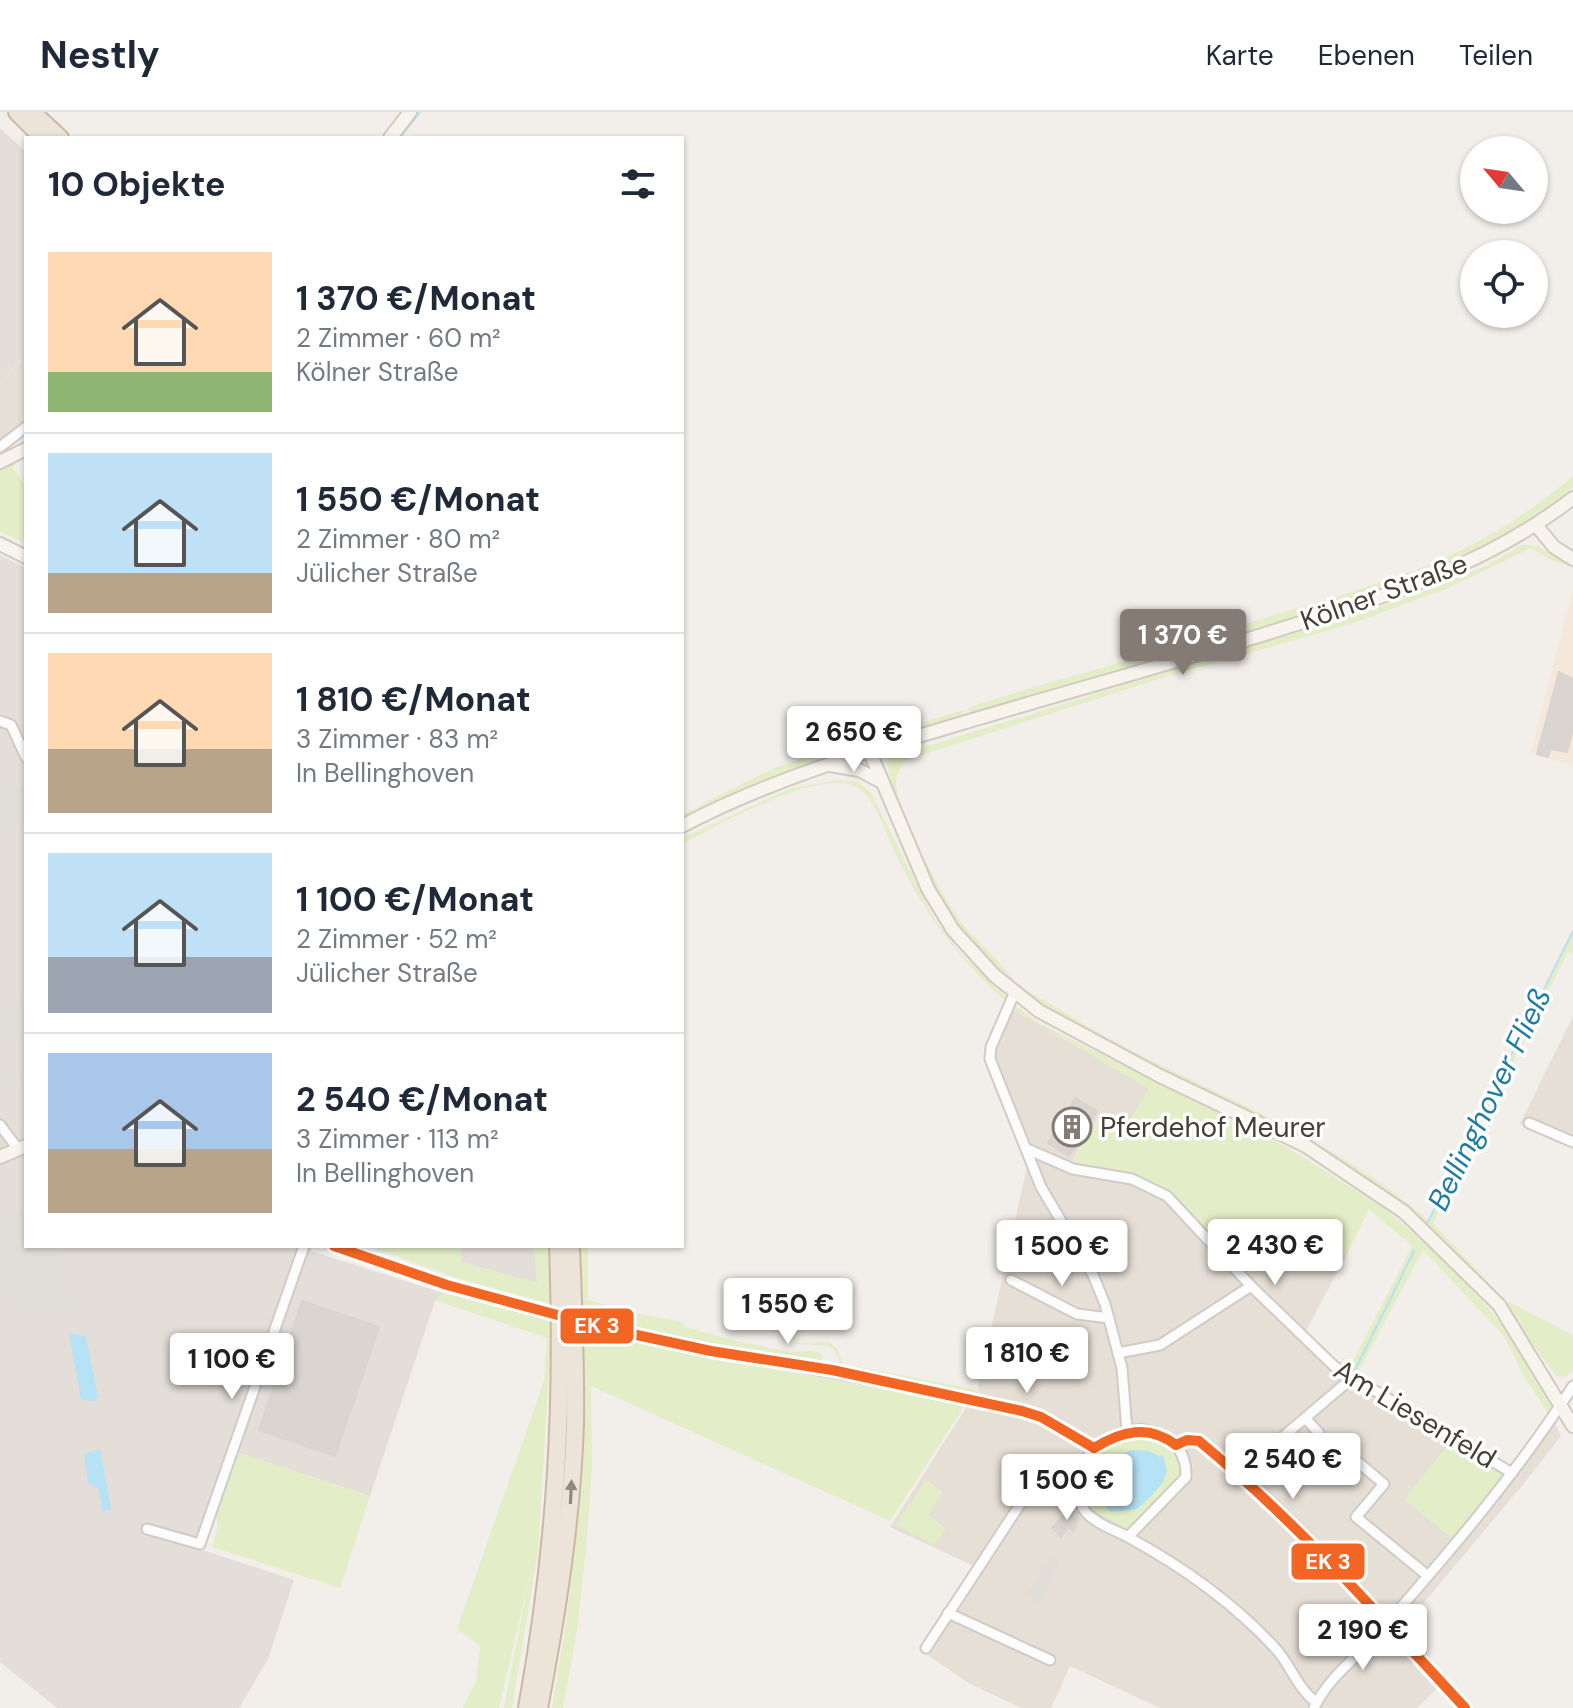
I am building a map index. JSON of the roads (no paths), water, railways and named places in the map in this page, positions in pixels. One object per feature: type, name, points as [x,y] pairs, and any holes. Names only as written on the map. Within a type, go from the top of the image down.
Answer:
[{"type":"highway","points":[[17,112],[41,136]]},
{"type":"highway","points":[[32,112],[58,136]]},
{"type":"highway","points":[[527,1708],[549,1576],[556,1504],[561,1362],[558,1248]]},
{"type":"highway","points":[[539,1708],[562,1577],[570,1506],[575,1423],[571,1248]]},
{"type":"main road","points":[[392,136],[410,112]]},
{"type":"main road","points":[[0,462],[24,450]]},
{"type":"main road","name":"Kölner Straße","points":[[684,825],[767,785],[869,750],[1386,596],[1470,562],[1536,525],[1573,498]]},
{"type":"main road","points":[[1536,525],[1554,547],[1573,559]]},
{"type":"main road","points":[[0,544],[24,556]]},
{"type":"main road","points":[[869,750],[915,865],[941,912],[974,955],[1014,994],[1135,1063],[1306,1146],[1404,1212],[1499,1305],[1573,1426]]},
{"type":"main road","points":[[827,765],[859,770],[880,781]]},
{"type":"main road","points":[[0,1157],[24,1147]]},
{"type":"street","points":[[0,447],[24,429]]},
{"type":"street","points":[[0,721],[11,725],[24,753]]},
{"type":"street","points":[[1014,994],[991,1047],[990,1059],[1041,1187],[1093,1275],[1109,1318],[1125,1393],[1127,1431]]},
{"type":"street","points":[[1529,1123],[1573,1142]]},
{"type":"street","points":[[0,1125],[24,1147]]},
{"type":"street","name":"Am Liesenfeld","points":[[1027,1149],[1073,1169],[1132,1179],[1167,1196],[1251,1286],[1334,1366],[1512,1473]]},
{"type":"street","points":[[147,1529],[200,1544],[303,1248]]},
{"type":"street","points":[[340,1248],[447,1285],[609,1329],[711,1351],[832,1370],[1041,1417],[1094,1448]]},
{"type":"street","points":[[1011,1280],[1077,1314],[1109,1318]]},
{"type":"street","points":[[1118,1353],[1160,1345],[1251,1286]]},
{"type":"street","points":[[1272,1446],[1351,1379]]},
{"type":"street","points":[[1128,1537],[1186,1477],[1183,1455],[1176,1445],[1142,1429],[1127,1431],[1094,1448],[1080,1476],[1079,1502],[1087,1514],[1128,1537],[1179,1565],[1214,1591],[1275,1648],[1294,1670],[1304,1694],[1315,1705],[1324,1687],[1386,1624],[1512,1473],[1573,1386]]},
{"type":"street","points":[[1305,1418],[1319,1433]]},
{"type":"street","points":[[1176,1445],[1187,1440],[1199,1441],[1210,1448],[1311,1541],[1465,1708]]},
{"type":"street","points":[[1353,1458],[1384,1484],[1356,1517],[1428,1576]]},
{"type":"street","points":[[926,1648],[1032,1486],[1044,1483],[1077,1492]]},
{"type":"street","points":[[948,1613],[1050,1660]]},
{"type":"water","points":[[69,1333],[86,1337],[98,1397],[95,1401],[81,1400]]},
{"type":"water","points":[[100,1449],[111,1509],[102,1511],[99,1489],[88,1483],[84,1454]]},
{"type":"water","points":[[1130,1450],[1149,1451],[1160,1457],[1163,1455],[1167,1471],[1163,1482],[1137,1509],[1110,1512],[1100,1498],[1101,1483],[1096,1481],[1111,1461]]},
{"type":"waterway","points":[[402,136],[420,112]]},
{"type":"waterway","name":"Bellinghover Fließ","points":[[1427,1224],[1573,931]]},
{"type":"waterway","name":"Bellinghover Fließ","points":[[1354,1372],[1414,1251]]},
{"type":"place","name":"Pferdehof Meurer","points":[[1072,1127]]}]
